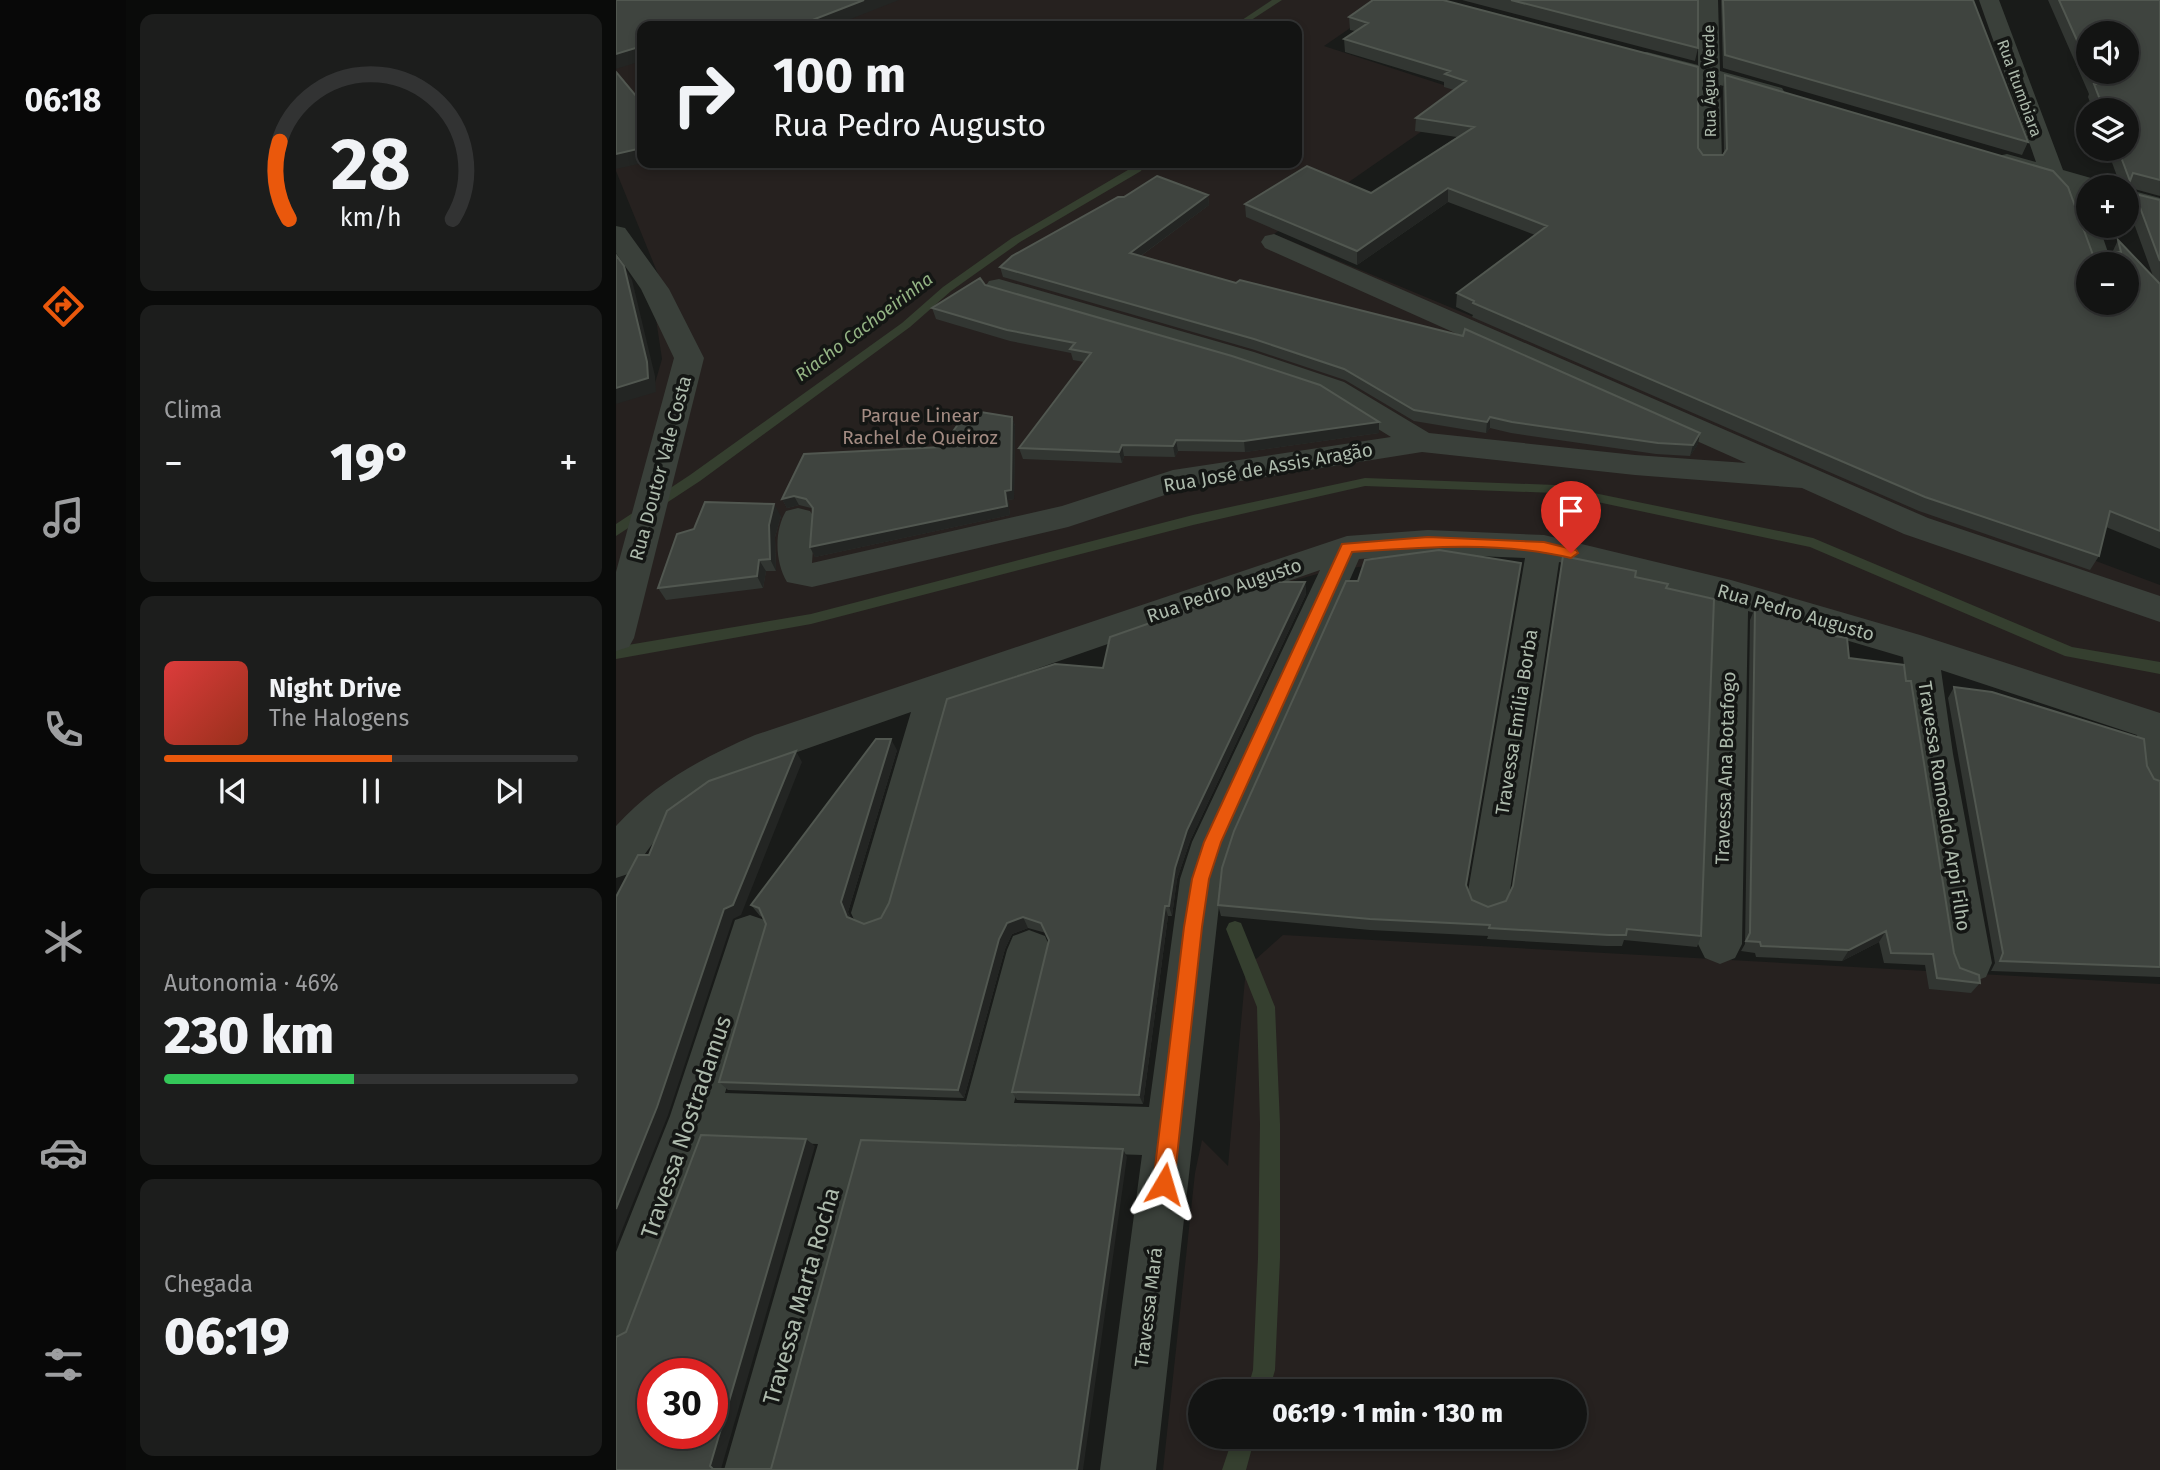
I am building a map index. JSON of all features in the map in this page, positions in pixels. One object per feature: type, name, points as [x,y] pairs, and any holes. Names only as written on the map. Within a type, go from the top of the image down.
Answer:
[{"type":"street","name":"Rua Água Verde","points":[[1708,0],[1710,161]]},
{"type":"street","name":"Rua Itumbiara","points":[[1989,0],[2094,252]]},
{"type":"street","points":[[1621,51],[1798,100]]},
{"type":"street","points":[[1992,157],[2076,181]]},
{"type":"street","points":[[2139,200],[2160,206]]},
{"type":"street","name":"Rua Doutor Vale Costa","points":[[616,234],[655,289],[689,358],[616,638]]},
{"type":"street","points":[[1274,242],[1802,478],[1916,526],[2160,609]]},
{"type":"street","points":[[999,287],[1244,358],[1333,388],[1422,442]]},
{"type":"street","name":"Rua José de Assis Aragão","points":[[798,519],[794,564],[799,573],[812,575],[1068,516],[1173,481],[1422,442],[1634,465],[1802,478]]},
{"type":"street","name":"Rua Pedro Augusto","points":[[616,860],[629,838],[672,795],[715,768],[769,746],[1347,548],[1428,542],[1544,547],[1731,593],[1920,649],[2157,727]]},
{"type":"street","name":"Travessa Emília Borba","points":[[1488,897],[1544,547]]},
{"type":"street","name":"Travessa Mará","points":[[1128,1470],[1201,879],[1213,842],[1347,548]]},
{"type":"street","name":"Travessa Ana Botafogo","points":[[1720,944],[1731,593]]},
{"type":"street","name":"Travessa Romoaldo Arpi Filho","points":[[1920,649],[1934,754],[1970,963]]},
{"type":"street","points":[[872,913],[937,688]]},
{"type":"street","points":[[2157,727],[2160,776]]},
{"type":"street","name":"Travessa Nostradamus","points":[[616,1318],[694,1116],[750,934]]},
{"type":"street","points":[[984,1126],[1028,950]]},
{"type":"street","points":[[694,1116],[1170,1132]]},
{"type":"street","name":"Travessa Marta Rocha","points":[[752,1470],[849,1121]]},
{"type":"green space","name":"Parque Linear Rachel de Queiroz","points":[[629,0],[1391,0],[1324,46],[1474,95],[1274,234],[1736,426],[2160,585],[2160,739],[1847,632],[1618,569],[1504,554],[1421,557],[1321,573],[1231,598],[746,770],[616,826],[616,399],[655,383],[662,359],[656,319],[673,311],[616,171],[616,4]]},
{"type":"green space","points":[[1283,935],[2160,984],[2160,1470],[1163,1470],[1195,1173],[1202,1140],[1228,1166],[1246,968]]},
{"type":"building","points":[[616,0],[864,0],[810,21],[637,21],[637,48],[616,54]]},
{"type":"building","points":[[1373,0],[1443,0],[1698,67],[1698,148],[1703,155],[1723,155],[1727,149],[1725,75],[2053,171],[2068,187],[2076,209],[2076,238],[2087,238],[2092,252],[2076,252],[2076,315],[2139,315],[2139,262],[2160,284],[2160,531],[2110,511],[2099,556],[1925,497],[1473,303],[1474,301],[1457,293],[1547,226],[1448,188],[1357,251],[1245,204],[1307,166],[1371,193],[1474,127],[1416,118],[1466,81],[1445,74],[1450,71],[1344,39],[1368,23],[1349,17]]},
{"type":"building","points":[[1511,0],[1698,0],[1698,48]]},
{"type":"building","points":[[1723,0],[1973,0],[2028,142],[1725,55]]},
{"type":"building","points":[[2059,0],[2160,0],[2160,180],[2133,173],[2128,175],[2122,161],[2139,161],[2139,98],[2099,98],[2094,84],[2139,84],[2139,21],[2076,21],[2076,38]]},
{"type":"building","points":[[616,72],[637,97],[637,149],[616,154]]},
{"type":"building","points":[[1157,176],[1208,195],[1130,253],[1236,283],[1240,280],[1463,336],[1465,329],[1700,433],[1693,445],[1658,443],[1490,417],[1487,422],[1414,410],[1344,369],[1254,339],[1000,267],[1012,256],[1118,197],[1124,197]]},
{"type":"building","points":[[2139,195],[2160,200],[2160,261],[2139,205]]},
{"type":"building","points":[[2118,240],[2129,252],[2121,252]]},
{"type":"building","points":[[616,255],[624,266],[647,362],[648,378],[616,388]]},
{"type":"building","points":[[980,278],[985,285],[1232,356],[1320,385],[1379,422],[1244,441],[1176,440],[1173,446],[1122,445],[1119,452],[1019,448],[1091,353],[1070,349],[1075,343],[1007,330],[932,308]]},
{"type":"building","points":[[968,410],[1012,417],[1011,490],[1005,491],[1007,506],[810,547],[813,508],[806,499],[794,496],[782,499],[804,454],[942,447]]},
{"type":"building","points":[[705,502],[774,504],[769,525],[770,559],[759,560],[757,576],[658,588],[677,534],[694,529]]},
{"type":"building","points":[[1439,550],[1521,563],[1466,885],[1472,900],[1488,907],[1506,901],[1513,886],[1563,556],[1636,571],[1635,577],[1668,584],[1666,588],[1714,599],[1701,936],[1627,929],[1626,935],[1609,935],[1489,928],[1490,925],[1370,919],[1218,905],[1222,868],[1234,831],[1346,581],[1358,581],[1365,560]]},
{"type":"building","points":[[1267,582],[1305,582],[1187,830],[1175,868],[1169,906],[1165,906],[1139,1095],[1012,1092],[1049,940],[1041,923],[1023,917],[1007,923],[999,939],[958,1090],[719,1082],[766,924],[759,908],[751,905],[876,739],[891,739],[841,902],[847,917],[864,924],[881,918],[889,903],[947,699],[1055,664],[1103,668],[1110,637]]},
{"type":"building","points":[[1755,608],[1796,616],[1806,621],[1806,624],[1825,628],[1828,635],[1847,638],[1849,658],[1904,665],[1906,681],[1911,681],[1954,953],[1960,968],[1979,975],[1980,983],[1937,978],[1933,954],[1891,953],[1886,931],[1849,950],[1761,946],[1760,942],[1746,941],[1750,933]]},
{"type":"building","points":[[1954,687],[1992,692],[2144,739],[2147,766],[2154,779],[2160,781],[2160,967],[2000,961],[2003,953]]},
{"type":"building","points":[[796,751],[733,905],[724,909],[657,1107],[616,1209],[616,897],[638,855],[649,855],[667,811],[709,781]]},
{"type":"building","points":[[701,1135],[806,1139],[728,1405],[728,1358],[637,1358],[637,1449],[715,1449],[710,1466],[713,1469],[771,1469],[861,1140],[1123,1149],[1077,1470],[616,1470],[616,1337],[626,1332]]},
{"type":"waterway","name":"Riacho Cachoeirinha","points":[[1245,21],[1278,0]]},
{"type":"waterway","name":"Riacho Cachoeirinha","points":[[616,531],[695,478],[906,325],[947,289],[1016,240],[1138,168]]},
{"type":"waterway","points":[[616,653],[811,619],[1193,520],[1365,482],[1555,489],[1813,543],[2070,652],[2160,668]]},
{"type":"waterway","points":[[1235,929],[1266,1007],[1270,1124],[1269,1258],[1261,1379]]},
{"type":"waterway","points":[[1234,1470],[1240,1449]]},
{"type":"route","points":[[1164,1184],[1193,927],[1201,879],[1213,842],[1347,548],[1428,542],[1544,547],[1571,553]]}]
